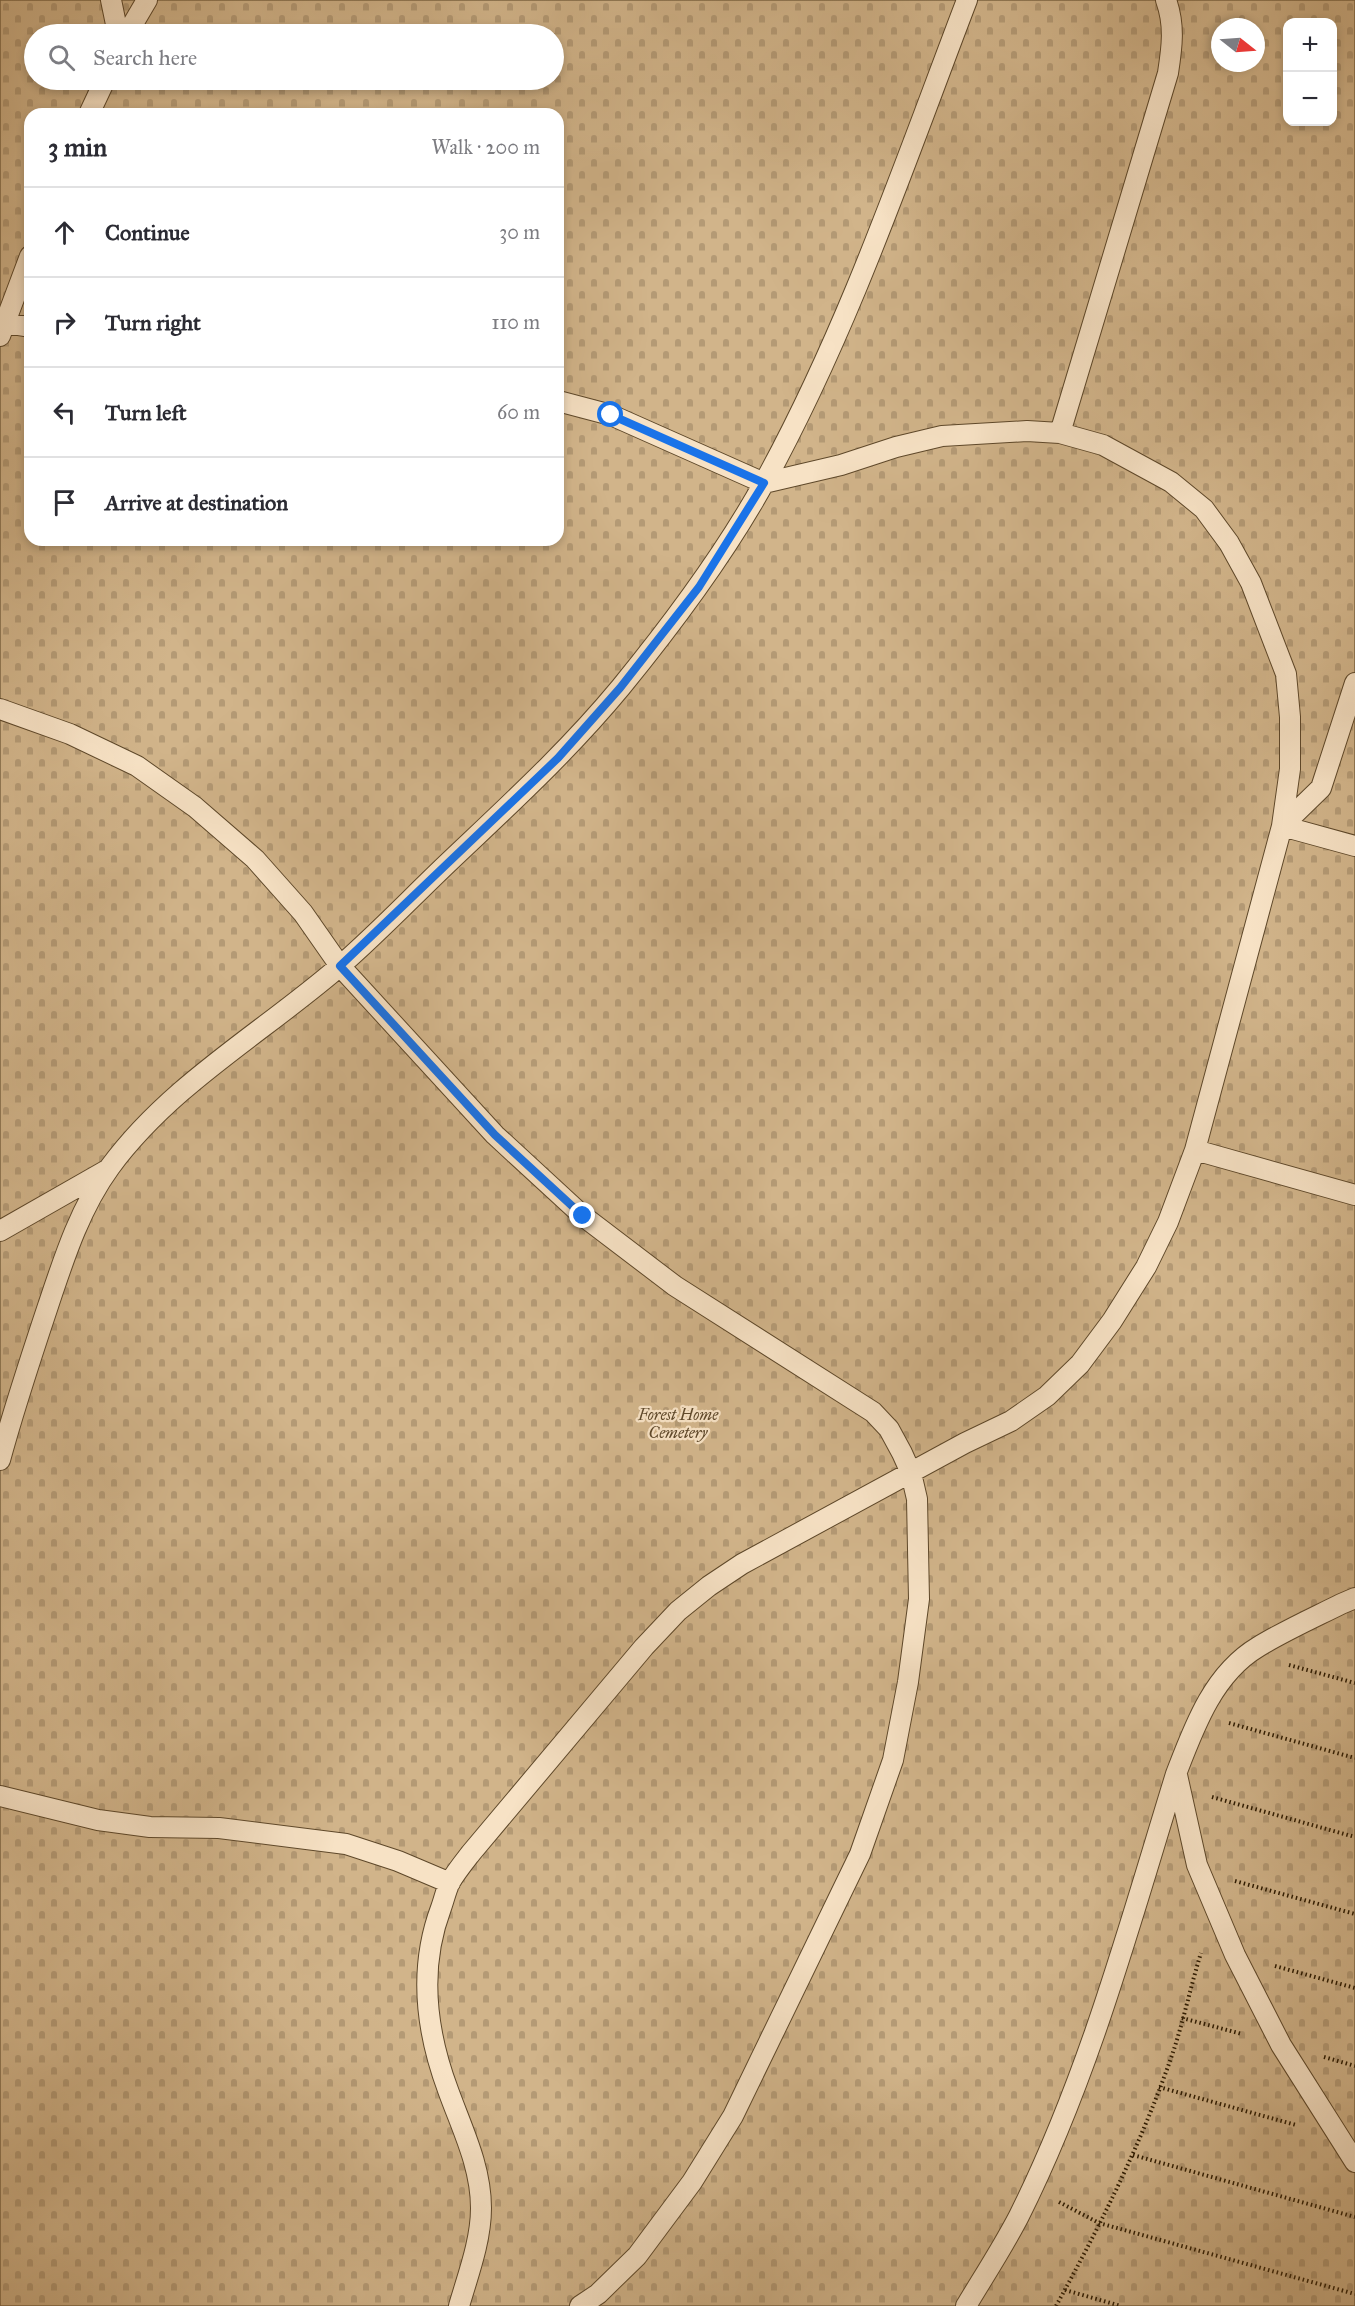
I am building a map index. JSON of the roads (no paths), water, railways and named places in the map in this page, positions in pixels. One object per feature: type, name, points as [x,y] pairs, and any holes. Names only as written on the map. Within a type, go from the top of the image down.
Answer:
[{"type":"lane","points":[[111,0],[116,24]]},
{"type":"lane","points":[[133,24],[147,0]]},
{"type":"lane","points":[[0,1460],[17,1398],[63,1262],[83,1214],[108,1169],[138,1133],[169,1103],[340,966],[558,758],[620,688],[699,587],[764,483],[813,386],[859,283],[968,0]]},
{"type":"lane","points":[[1060,433],[1167,73],[1172,16],[1166,0]]},
{"type":"lane","points":[[92,108],[100,90]]},
{"type":"lane","points":[[24,271],[2,327],[24,327]]},
{"type":"lane","points":[[459,2306],[476,2248],[481,2209],[479,2187],[469,2144],[434,2049],[427,2009],[426,1969],[435,1923],[450,1882],[471,1853],[636,1656],[678,1611],[709,1586],[742,1564],[1011,1421],[1047,1396],[1080,1364],[1112,1321],[1146,1267],[1168,1222],[1195,1150],[1282,826],[1290,770],[1290,717],[1286,674],[1251,583],[1228,543],[1204,509],[1171,482],[1103,444],[1060,433],[1027,431],[942,436],[896,447],[841,465],[764,483],[611,415],[564,402]]},
{"type":"lane","points":[[1282,826],[1321,788],[1355,683]]},
{"type":"lane","points":[[0,709],[70,734],[137,766],[195,807],[255,859],[303,913],[340,966],[495,1135],[583,1216],[675,1286],[873,1412],[889,1429],[911,1473],[917,1499],[919,1599],[910,1670],[893,1760],[860,1854],[733,2116],[692,2182],[637,2256],[598,2294],[580,2306]]},
{"type":"lane","points":[[1282,826],[1355,846]]},
{"type":"lane","points":[[1195,1150],[1355,1195]]},
{"type":"lane","points":[[0,1231],[108,1169]]},
{"type":"lane","points":[[966,2306],[1018,2216],[1060,2122],[1094,2036],[1200,1715],[1227,1673],[1249,1654],[1266,1642],[1355,1598]]},
{"type":"lane","points":[[1178,1781],[1200,1871],[1235,1955],[1281,2045],[1355,2162]]},
{"type":"lane","points":[[0,1796],[98,1820],[150,1827],[219,1828],[346,1844],[398,1861],[450,1882]]},
{"type":"park label","name":"Forest Home Cemetery","points":[[678,1423]]}]
